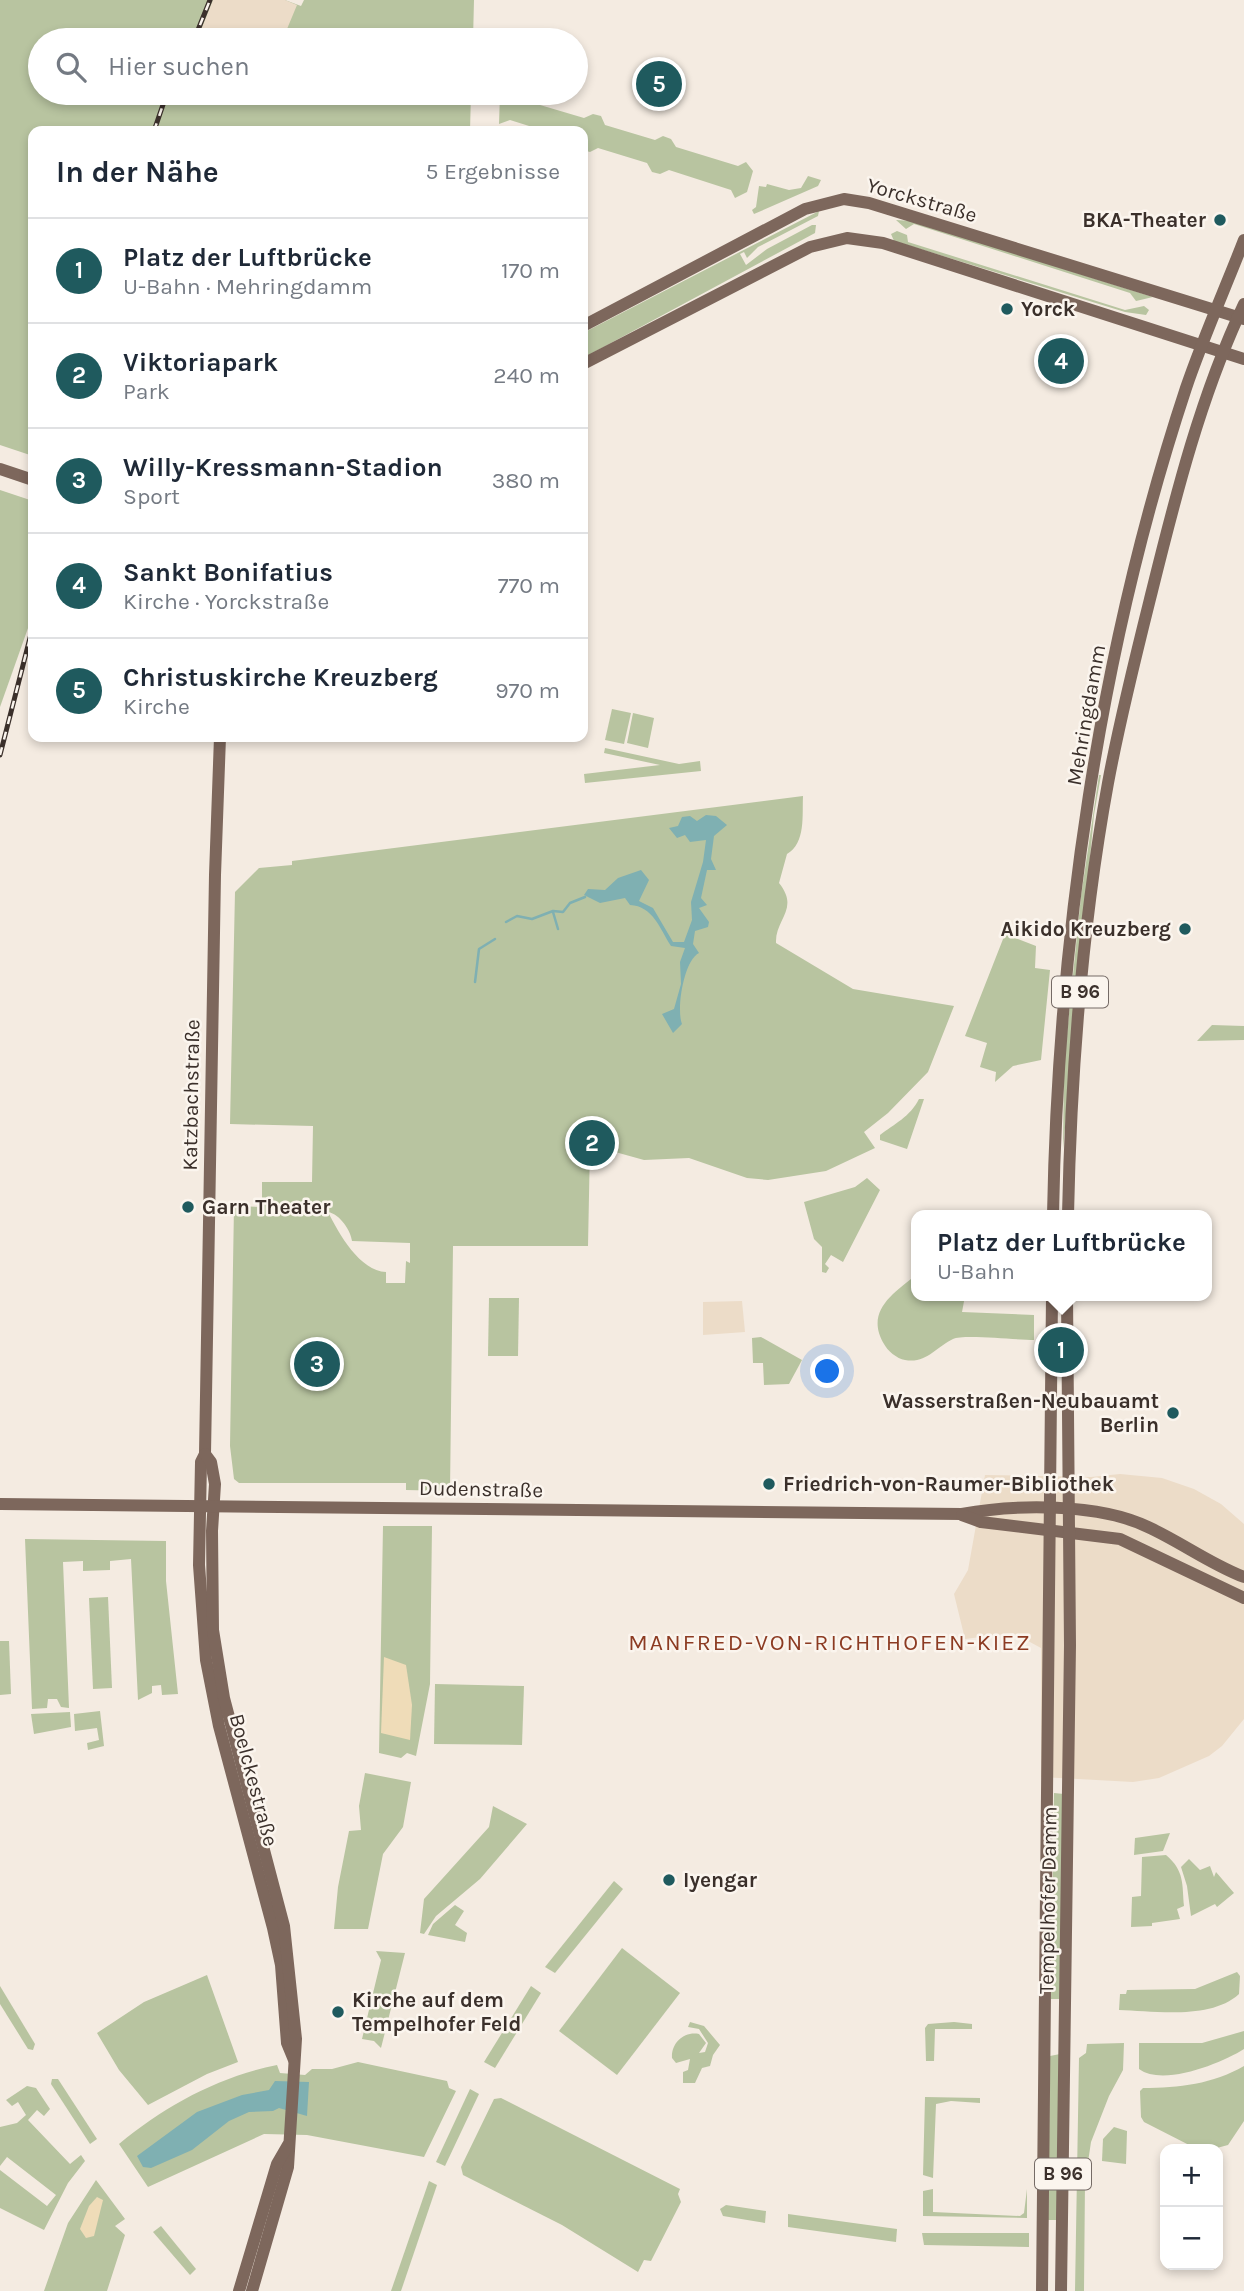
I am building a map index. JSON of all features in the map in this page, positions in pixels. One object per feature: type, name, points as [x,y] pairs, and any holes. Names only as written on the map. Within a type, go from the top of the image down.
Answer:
[{"type":"main road","name":"Yorckstraße","points":[[588,323],[804,209],[845,199],[869,202],[1232,315]]},
{"type":"main road","points":[[588,361],[810,247],[847,238],[883,243],[1244,359]]},
{"type":"main road","name":"Mehringdamm","points":[[1068,1210],[1072,1099],[1081,982],[1107,789],[1171,515],[1210,388],[1224,352],[1244,240]]},
{"type":"main road","name":"Mehringdamm","points":[[1053,1210],[1066,989],[1094,775],[1130,591],[1189,380],[1204,345],[1244,304]]},
{"type":"main road","points":[[1189,380],[1210,388]]},
{"type":"main road","points":[[0,469],[28,478]]},
{"type":"main road","name":"Katzbachstraße","points":[[206,1506],[201,1462],[205,1454],[220,742]]},
{"type":"main road","name":"B 96","points":[[1049,1510],[1052,1301]]},
{"type":"main road","name":"B 96","points":[[1067,1301],[1069,1510]]},
{"type":"main road","points":[[1052,1376],[1066,1377]]},
{"type":"main road","name":"Dudenstraße","points":[[0,1504],[962,1514],[985,1510],[1069,1510],[1116,1515],[1146,1526],[1244,1577]]},
{"type":"main road","name":"Boelckestraße","points":[[206,1506],[206,1592],[215,1646],[224,1698],[288,1945],[296,2039],[288,2167],[252,2291]]},
{"type":"main road","name":"Tempelhofer Damm","points":[[1042,2291],[1050,1728],[1049,1510]]},
{"type":"main road","name":"Tempelhofer Damm","points":[[1061,2291],[1070,1667],[1069,1510]]},
{"type":"main road","name":"Dudenstraße","points":[[962,1514],[981,1522],[1100,1534],[1137,1545],[1203,1581],[1244,1598]]},
{"type":"main road","name":"Boelckestraße","points":[[239,2291],[277,2164],[289,2140]]},
{"type":"green space","points":[[0,0],[285,0],[301,6],[304,0],[474,0],[473,28],[28,28],[28,105],[471,105],[470,126],[28,126],[28,454],[0,445]]},
{"type":"green space","points":[[500,105],[540,105],[584,118],[593,114],[601,116],[605,125],[655,140],[663,136],[671,139],[676,147],[738,166],[746,162],[753,171],[747,192],[735,198],[731,190],[669,170],[660,174],[652,172],[647,163],[598,148],[588,151],[588,126],[529,126],[510,120],[499,124]]},
{"type":"green space","points":[[808,176],[821,180],[818,186],[754,214],[752,210],[756,207],[759,186],[766,187],[767,184],[789,190],[801,188]]},
{"type":"green space","points":[[819,211],[818,216],[758,247],[747,258],[744,252],[740,254],[746,265],[767,249],[812,225],[816,225],[815,233],[588,355],[588,330]]},
{"type":"green space","points":[[896,220],[912,221],[1153,297],[1136,301],[1130,293],[914,224],[906,229]]},
{"type":"green space","points":[[897,231],[907,235],[908,242],[1125,310],[1144,306],[1149,310],[1146,315],[1125,312],[894,241],[891,234]]},
{"type":"green space","points":[[0,490],[28,499],[28,628],[0,707]]},
{"type":"green space","points":[[612,709],[631,713],[624,744],[605,740]]},
{"type":"green space","points":[[633,713],[654,718],[648,748],[627,743]]},
{"type":"green space","points":[[605,748],[679,764],[700,761],[701,771],[585,783],[584,774],[660,765],[604,753]]},
{"type":"green space","points":[[1099,775],[1063,1149],[1064,1063],[1081,896]]},
{"type":"green space","points":[[803,796],[800,836],[787,854],[779,883],[785,892],[787,907],[776,943],[853,989],[954,1006],[928,1072],[888,1113],[864,1132],[875,1148],[826,1171],[768,1180],[747,1178],[689,1158],[644,1160],[590,1145],[588,1246],[453,1246],[450,1491],[406,1490],[406,1483],[239,1483],[234,1479],[230,1446],[234,1206],[262,1207],[262,1182],[312,1182],[313,1126],[230,1124],[235,892],[259,868],[292,865],[292,861]],"holes":[[[328,1212],[344,1224],[352,1241],[410,1243],[410,1263],[406,1261],[405,1283],[386,1283],[386,1272],[376,1270],[359,1258],[344,1240]]]},
{"type":"green space","points":[[1005,934],[1036,946],[1035,968],[1050,970],[1041,1060],[1013,1066],[995,1082],[996,1072],[980,1067],[987,1043],[965,1036]]},
{"type":"green space","points":[[1212,1025],[1244,1026],[1244,1040],[1197,1041]]},
{"type":"green space","points":[[919,1099],[924,1099],[907,1149],[880,1140],[880,1135],[906,1115]]},
{"type":"green space","points":[[867,1178],[880,1190],[843,1262],[831,1255],[825,1264],[829,1268],[826,1273],[822,1272],[822,1247],[814,1239],[804,1202],[855,1187]]},
{"type":"green space","points":[[911,1279],[911,1301],[964,1301],[962,1312],[1034,1315],[1034,1340],[959,1338],[947,1342],[919,1360],[899,1358],[885,1346],[879,1333],[878,1322],[879,1313],[898,1289]]},
{"type":"green space","points":[[489,1298],[519,1298],[518,1356],[488,1356]]},
{"type":"green space","points":[[761,1337],[802,1360],[789,1384],[764,1385],[763,1363],[753,1363],[752,1338]]},
{"type":"green space","points":[[383,1526],[432,1526],[430,1684],[416,1756],[407,1753],[401,1758],[379,1753]]},
{"type":"green space","points":[[25,1539],[166,1541],[166,1581],[178,1694],[162,1695],[161,1685],[152,1686],[152,1693],[138,1700],[131,1559],[110,1561],[110,1570],[83,1571],[83,1561],[63,1562],[69,1708],[61,1707],[57,1699],[48,1699],[47,1708],[32,1709]]},
{"type":"green space","points":[[108,1597],[112,1688],[93,1689],[89,1598]]},
{"type":"green space","points":[[0,1641],[9,1641],[11,1694],[0,1695]]},
{"type":"green space","points":[[435,1684],[524,1686],[522,1745],[434,1744]]},
{"type":"green space","points":[[100,1711],[104,1746],[88,1750],[87,1743],[99,1740],[97,1728],[75,1731],[74,1714]]},
{"type":"green space","points":[[70,1712],[71,1727],[34,1734],[31,1714]]},
{"type":"green space","points":[[365,1773],[411,1782],[403,1827],[383,1854],[368,1929],[334,1929],[338,1887],[349,1831],[361,1830],[359,1806]]},
{"type":"green space","points":[[1054,1793],[1064,1794],[1061,1999],[1051,1999]]},
{"type":"green space","points":[[493,1806],[527,1824],[480,1879],[436,1916],[424,1934],[420,1933],[424,1899],[489,1827]]},
{"type":"green space","points":[[1170,1833],[1163,1851],[1134,1855],[1135,1838]]},
{"type":"green space","points":[[1166,1855],[1180,1873],[1184,1906],[1177,1909],[1180,1919],[1152,1923],[1152,1926],[1131,1927],[1132,1897],[1141,1896],[1142,1857]]},
{"type":"green space","points":[[1189,1859],[1200,1870],[1210,1866],[1214,1877],[1216,1872],[1234,1893],[1217,1907],[1215,1904],[1191,1916],[1181,1867]]},
{"type":"green space","points":[[614,1881],[623,1889],[555,1973],[545,1967]]},
{"type":"green space","points":[[455,1905],[464,1911],[455,1925],[467,1933],[465,1942],[428,1935],[433,1924]]},
{"type":"green space","points":[[622,1948],[680,1993],[617,2075],[559,2031]]},
{"type":"green space","points":[[376,1951],[405,1953],[381,2048],[374,2041],[362,2039],[381,1960]]},
{"type":"green space","points":[[1237,1972],[1240,1976],[1239,1994],[1213,2008],[1182,2012],[1119,2010],[1120,1994],[1126,1994],[1127,1990],[1195,1989]]},
{"type":"green space","points":[[207,1975],[238,2062],[207,2074],[148,2105],[119,2070],[97,2033],[144,2002]]},
{"type":"green space","points":[[0,1986],[35,2044],[33,2050],[28,2049],[0,2004]]},
{"type":"green space","points":[[531,1986],[541,1993],[495,2068],[484,2062]]},
{"type":"green space","points":[[690,2022],[704,2026],[720,2045],[710,2066],[702,2068],[695,2083],[683,2083],[683,2072],[688,2070],[690,2059],[676,2063],[672,2053],[676,2043],[688,2034],[699,2034],[706,2043],[699,2053],[705,2052],[708,2043],[699,2029],[688,2027]]},
{"type":"green space","points":[[928,2024],[972,2024],[972,2029],[935,2029],[934,2061],[926,2061],[925,2028]]},
{"type":"green space","points":[[1244,2031],[1244,2049],[1222,2061],[1177,2074],[1150,2074],[1139,2069],[1139,2043],[1202,2043]]},
{"type":"green space","points":[[1124,2043],[1123,2070],[1109,2096],[1091,2142],[1085,2182],[1084,2291],[1075,2291],[1079,2058],[1086,2053],[1087,2044]]},
{"type":"green space","points":[[1060,2054],[1057,2220],[1048,2220],[1050,2056]]},
{"type":"green space","points":[[358,2062],[447,2081],[449,2088],[456,2091],[424,2157],[307,2135],[264,2134],[148,2187],[119,2144],[174,2105],[234,2077],[277,2065],[280,2073],[305,2075],[312,2069],[332,2069]]},
{"type":"green space","points":[[1244,2066],[1244,2121],[1228,2145],[1187,2144],[1144,2122],[1141,2117],[1140,2091],[1143,2088],[1195,2084]]},
{"type":"green space","points":[[52,2079],[58,2079],[97,2139],[90,2144],[51,2084]]},
{"type":"green space","points":[[27,2086],[36,2088],[50,2109],[44,2116],[37,2110],[28,2120],[70,2164],[81,2155],[85,2161],[68,2183],[44,2230],[0,2208],[0,2170],[47,2206],[56,2195],[7,2157],[0,2166],[0,2127],[17,2123],[26,2115],[18,2102],[12,2106],[6,2100]]},
{"type":"green space","points":[[470,2089],[479,2094],[445,2166],[436,2162]]},
{"type":"green space","points":[[925,2097],[980,2098],[980,2103],[951,2101],[936,2104],[933,2178],[923,2175]]},
{"type":"green space","points":[[501,2098],[680,2189],[678,2194],[681,2202],[651,2261],[644,2260],[638,2272],[562,2225],[463,2175],[461,2167],[494,2099]]},
{"type":"green space","points":[[1114,2127],[1127,2131],[1126,2164],[1102,2161],[1103,2139]]},
{"type":"green space","points":[[96,2180],[125,2219],[115,2226],[125,2235],[107,2291],[44,2291],[68,2223]]},
{"type":"green space","points":[[429,2181],[437,2185],[401,2291],[391,2291]]},
{"type":"green space","points":[[933,2189],[933,2212],[1020,2216],[1024,2213],[1027,2189],[1027,2218],[923,2216],[923,2191]]},
{"type":"green space","points":[[726,2205],[766,2211],[765,2223],[723,2216],[720,2209]]},
{"type":"green space","points":[[788,2214],[897,2229],[896,2242],[788,2227]]},
{"type":"green space","points":[[161,2226],[196,2269],[190,2275],[153,2232]]},
{"type":"green space","points":[[922,2233],[1029,2233],[1029,2247],[924,2245]]},
{"type":"sand","points":[[384,1657],[406,1665],[412,1705],[410,1740],[381,1733]]},
{"type":"sand","points":[[97,2197],[103,2200],[94,2236],[86,2238],[80,2229],[89,2206]]},
{"type":"shaded area","points":[[213,0],[285,0],[297,5],[287,28],[202,28]]},
{"type":"shaded area","points":[[742,1301],[745,1332],[703,1335],[703,1302]]},
{"type":"shaded area","points":[[1120,1474],[1162,1478],[1194,1489],[1221,1504],[1244,1524],[1244,1719],[1222,1746],[1209,1756],[1159,1778],[1133,1782],[1041,1777],[1041,1648],[1013,1633],[965,1639],[954,1594],[968,1570],[985,1475],[1091,1477]]},
{"type":"water","points":[[706,815],[716,816],[727,825],[714,836],[711,859],[716,870],[707,870],[701,898],[707,905],[699,908],[709,922],[708,927],[695,931],[693,944],[699,953],[685,975],[680,1008],[682,1024],[673,1033],[662,1014],[674,1009],[681,984],[680,962],[685,948],[671,946],[650,914],[645,909],[630,905],[625,898],[600,903],[584,895],[588,889],[605,890],[618,878],[641,870],[649,880],[639,901],[653,908],[673,942],[684,942],[692,920],[691,902],[703,862],[706,840],[690,842],[685,835],[677,838],[669,828],[678,826],[682,817],[690,816],[697,821]]},
{"type":"water","points":[[275,2081],[309,2082],[307,2116],[279,2108],[273,2111],[249,2112],[229,2121],[192,2150],[151,2168],[143,2167],[137,2156],[197,2112],[242,2095],[269,2090]]},
{"type":"waterway","points":[[506,922],[517,916],[532,919],[553,911],[563,912],[570,903],[585,897]]},
{"type":"waterway","points":[[553,912],[558,929]]},
{"type":"waterway","points":[[475,982],[479,949],[495,939]]},
{"type":"railway","points":[[199,28],[210,0]]},
{"type":"railway","points":[[156,126],[163,105]]},
{"type":"railway","points":[[0,755],[28,646]]},
{"type":"place","name":"Christuskirche Kreuzberg","points":[[659,84]]},
{"type":"place","name":"BKA-Theater","points":[[1220,220]]},
{"type":"place","name":"Yorck","points":[[1007,309]]},
{"type":"place","name":"Sankt Bonifatius","points":[[1061,361]]},
{"type":"place","name":"Aikido Kreuzberg","points":[[1185,929]]},
{"type":"place","name":"Viktoriapark","points":[[592,1143]]},
{"type":"place","name":"Garn Theater","points":[[188,1207]]},
{"type":"place","name":"Platz der Luftbrücke","points":[[1061,1350]]},
{"type":"place","name":"Willy-Kressmann-Stadion","points":[[317,1364]]},
{"type":"place","name":"Wasserstraßen-Neubauamt Berlin","points":[[1173,1413]]},
{"type":"place","name":"Friedrich-von-Raumer-Bibliothek","points":[[769,1484]]},
{"type":"place","name":"Iyengar","points":[[669,1880]]},
{"type":"place","name":"Kirche auf dem Tempelhofer Feld","points":[[338,2012]]},
{"type":"district","name":"MANFRED-VON-RICHTHOFEN-KIEZ","points":[[830,1642]]}]
